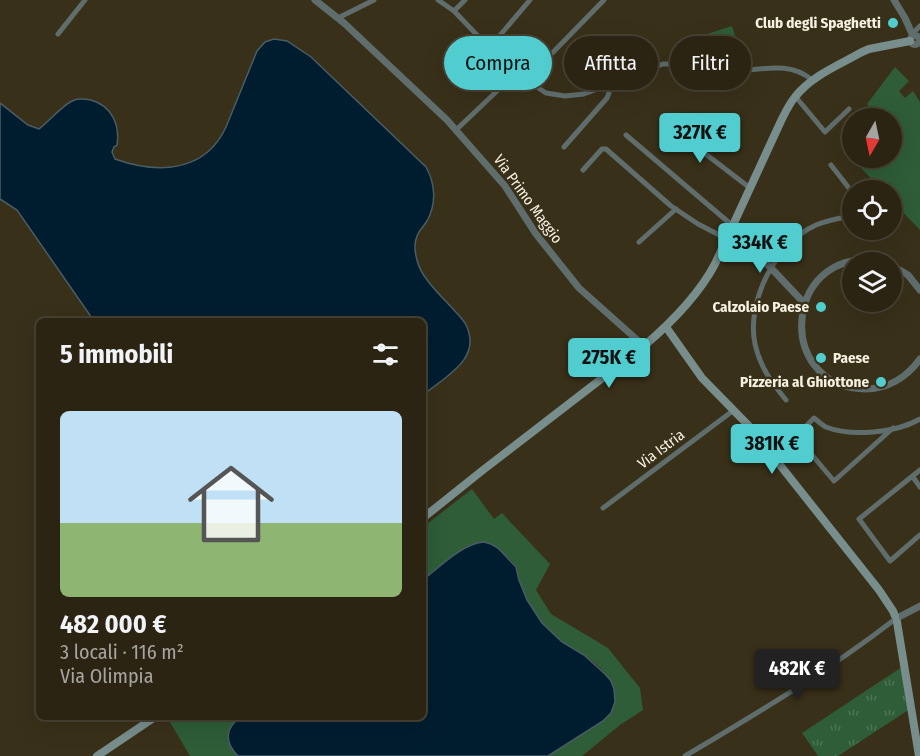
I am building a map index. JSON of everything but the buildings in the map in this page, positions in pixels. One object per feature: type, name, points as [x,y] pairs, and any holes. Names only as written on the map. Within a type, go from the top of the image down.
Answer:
[{"type":"main road","points":[[426,516],[666,327],[708,277],[795,96],[812,80],[869,49],[911,37]]},
{"type":"main road","points":[[666,327],[702,378],[749,426],[879,590],[893,611],[919,756]]},
{"type":"main road","points":[[97,756],[150,720]]},
{"type":"street","points":[[58,34],[85,0]]},
{"type":"street","name":"Via Primo Maggio","points":[[315,0],[338,18],[456,130],[505,186],[536,234],[579,288],[644,346]]},
{"type":"street","points":[[338,18],[374,0]]},
{"type":"street","points":[[438,0],[454,11],[479,36]]},
{"type":"street","points":[[454,11],[465,0]]},
{"type":"street","points":[[499,36],[530,0]]},
{"type":"street","points":[[552,53],[604,0]]},
{"type":"street","points":[[894,0],[905,18],[914,45],[919,43]]},
{"type":"street","points":[[911,37],[920,26]]},
{"type":"street","points":[[658,66],[673,64],[723,71],[779,68],[798,71],[812,80]]},
{"type":"street","points":[[456,130],[498,90]]},
{"type":"street","points":[[541,90],[565,96],[596,90]]},
{"type":"street","points":[[564,147],[607,98],[608,90]]},
{"type":"street","points":[[795,96],[825,132],[842,116]]},
{"type":"street","points":[[664,122],[750,188]]},
{"type":"street","points":[[626,135],[771,268],[804,303]]},
{"type":"street","points":[[583,170],[602,149],[606,149],[676,209],[698,224],[730,232]]},
{"type":"street","points":[[831,165],[843,180]]},
{"type":"street","points":[[639,242],[676,209]]},
{"type":"street","points":[[786,400],[762,367],[755,343],[757,298],[777,258],[797,237],[816,225],[842,217]]},
{"type":"street","points":[[842,264],[829,270],[819,279],[810,291],[801,315],[802,338],[811,359],[818,368],[836,382],[859,389],[882,387],[903,377],[920,359]]},
{"type":"street","points":[[902,271],[908,275],[920,290]]},
{"type":"street","name":"Via Istria","points":[[603,508],[735,410]]},
{"type":"street","points":[[893,429],[834,482],[796,436],[814,418],[825,426],[844,431],[866,432],[903,427],[920,419]]},
{"type":"street","points":[[920,470],[859,519],[890,561],[920,535]]},
{"type":"street","points":[[913,477],[920,487]]},
{"type":"street","points":[[685,756],[742,722],[845,656],[896,619],[920,606]]},
{"type":"green space","points":[[732,26],[735,36],[704,36]]},
{"type":"green space","points":[[895,67],[909,81],[899,91],[905,98],[913,91],[920,102],[920,230],[902,211],[902,180],[872,180],[861,168],[902,168],[902,108],[870,108],[867,104]]},
{"type":"green space","points":[[472,489],[494,519],[502,513],[550,564],[536,590],[551,614],[608,648],[640,688],[643,710],[620,725],[582,756],[548,756],[606,719],[615,700],[612,683],[592,661],[560,641],[542,623],[527,600],[517,568],[493,546],[478,543],[470,546],[426,578],[426,525]]},
{"type":"green space","points":[[902,667],[910,709],[838,756],[818,756],[802,733]]},
{"type":"green space","points":[[169,720],[237,720],[229,732],[228,739],[238,756],[190,756]]},
{"type":"water","points":[[274,39],[287,41],[311,57],[426,167],[429,173],[433,186],[432,207],[416,239],[416,257],[424,276],[465,323],[470,335],[470,346],[460,365],[426,393],[426,318],[92,318],[17,210],[0,199],[0,103],[28,125],[39,129],[72,101],[91,100],[104,107],[116,124],[117,145],[112,152],[115,159],[147,167],[178,166],[206,154],[217,142],[226,127],[257,51],[265,42]]},
{"type":"water","points":[[484,542],[498,548],[516,567],[527,600],[542,623],[562,642],[584,655],[611,681],[615,702],[611,713],[603,721],[548,756],[238,756],[228,736],[236,720],[426,720],[426,578],[460,551]]},
{"type":"place","name":"Club degli Spaghetti","points":[[893,23]]},
{"type":"place","name":"Calzolaio Paese","points":[[821,307]]},
{"type":"place","name":"Paese","points":[[821,358]]},
{"type":"place","name":"Pizzeria al Ghiottone","points":[[881,382]]}]
